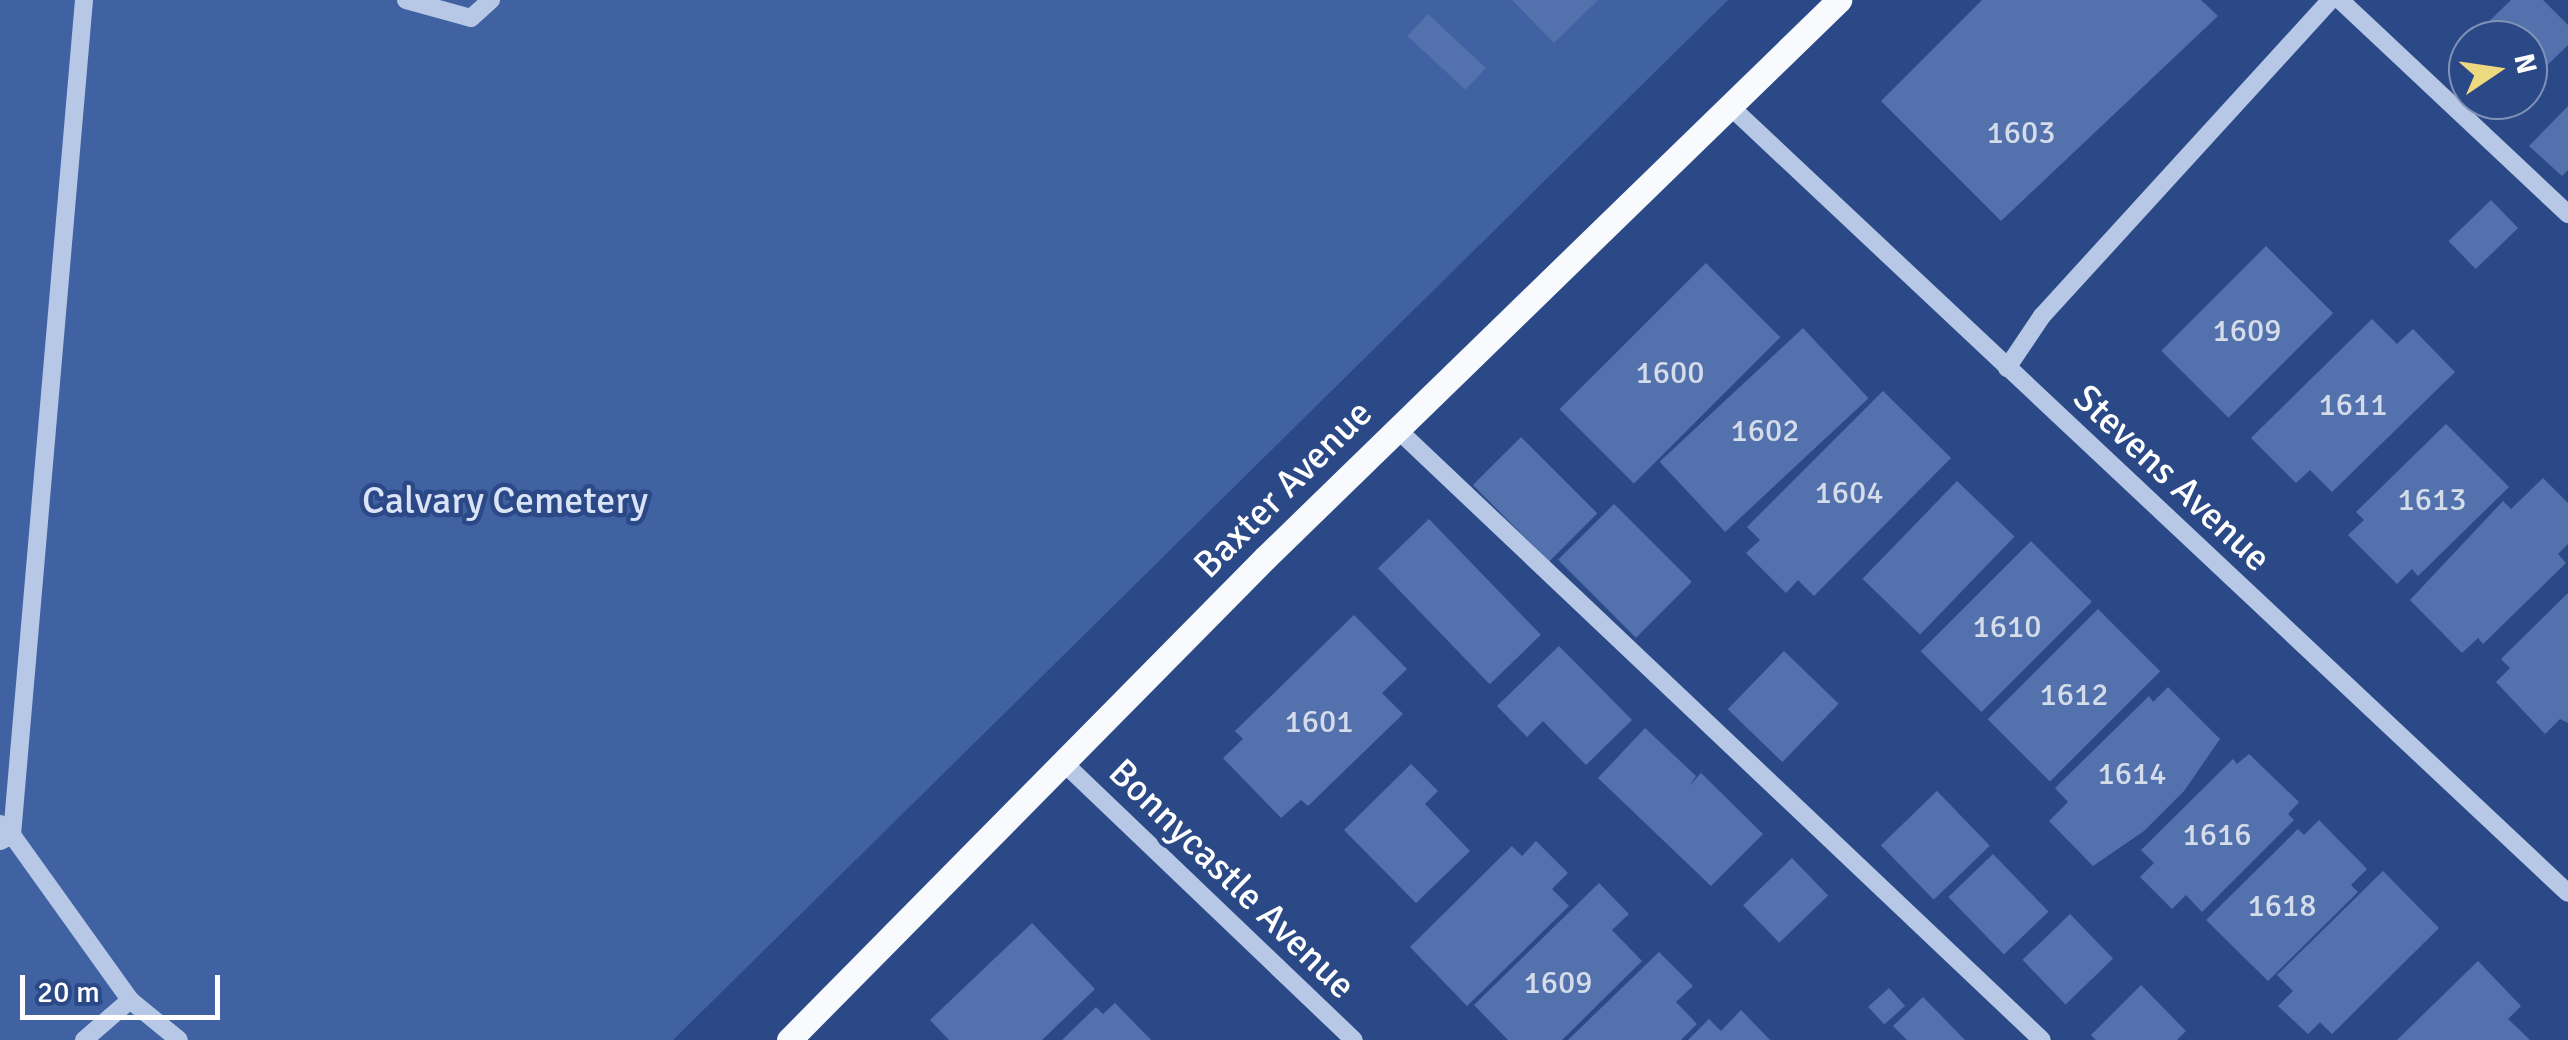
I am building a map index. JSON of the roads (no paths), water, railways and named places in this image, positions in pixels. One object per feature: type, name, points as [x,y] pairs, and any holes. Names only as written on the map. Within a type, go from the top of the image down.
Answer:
[{"type":"main road","name":"Baxter Avenue","points":[[789,1040],[1397,429],[1732,110],[1839,0]]},
{"type":"street","points":[[84,0],[4,833],[130,1000],[178,1040]]},
{"type":"street","points":[[406,0],[471,18],[491,0]]},
{"type":"street","points":[[2007,368],[2042,316],[2331,0]]},
{"type":"street","points":[[2340,0],[2568,214]]},
{"type":"street","name":"Stevens Avenue","points":[[1732,110],[2568,893]]},
{"type":"street","points":[[1397,429],[2042,1040]]},
{"type":"street","name":"Bonnycastle Avenue","points":[[1066,765],[1354,1040]]},
{"type":"street","points":[[84,1040],[130,1000]]},
{"type":"park label","name":"Calvary Cemetery","points":[[505,501]]}]
